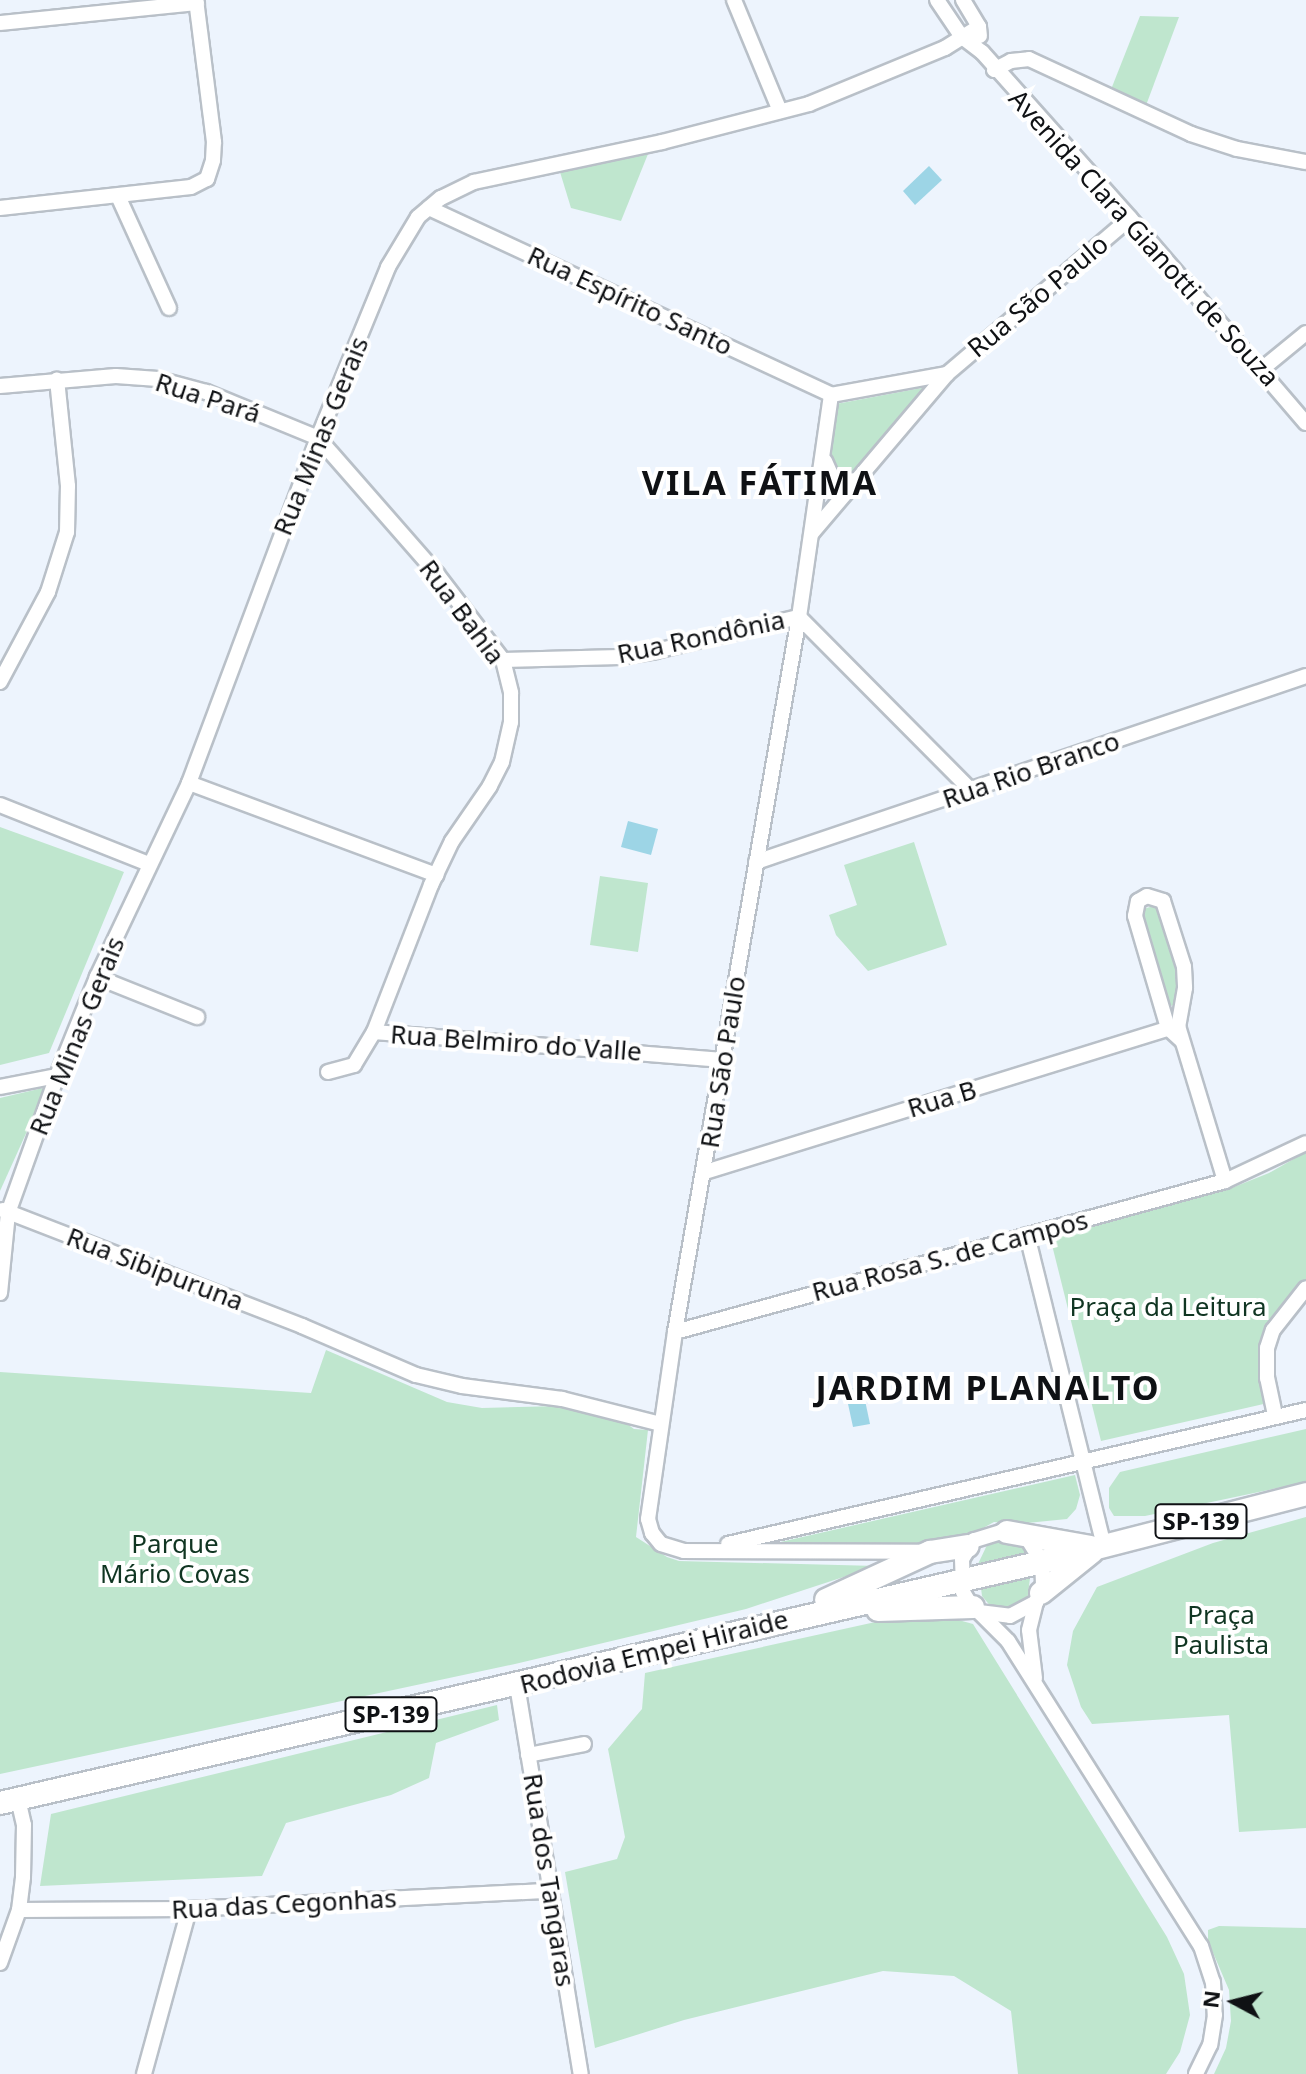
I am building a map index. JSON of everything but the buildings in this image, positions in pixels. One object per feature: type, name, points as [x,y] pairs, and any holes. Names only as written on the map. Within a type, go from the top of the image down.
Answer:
[{"type":"main road","name":"Rodovia Empei Hiraide","points":[[9,1801],[1042,1562],[1306,1494]]},
{"type":"main road","points":[[1007,1532],[1100,1548]]},
{"type":"main road","points":[[781,1621],[930,1552],[968,1546]]},
{"type":"main road","points":[[1038,1598],[1100,1548]]},
{"type":"main road","points":[[781,1621],[911,1607],[976,1610]]},
{"type":"street","points":[[734,0],[780,111]]},
{"type":"street","name":"Avenida Clara Gianotti de Souza","points":[[937,0],[962,37],[982,52],[994,70],[1130,218],[1306,423]]},
{"type":"street","name":"Avenida Clara Gianotti de Souza","points":[[963,0],[979,27],[982,52]]},
{"type":"street","points":[[0,23],[196,2],[214,142],[211,170],[199,185],[0,208]]},
{"type":"street","name":"Rua Minas Gerais","points":[[0,1293],[4,1211],[97,977],[189,783],[318,438],[397,249],[429,208],[460,188],[494,176],[662,142],[809,104],[945,48],[979,27]]},
{"type":"street","points":[[994,70],[1011,61],[1029,59],[1191,134],[1237,149],[1306,162]]},
{"type":"street","points":[[118,196],[169,308]]},
{"type":"street","name":"Rua Espírito Santo","points":[[429,208],[831,395]]},
{"type":"street","name":"Rua São Paulo","points":[[811,533],[947,374],[1130,218]]},
{"type":"street","points":[[1262,369],[1306,333]]},
{"type":"street","name":"Rua São Paulo","points":[[704,1550],[671,1549],[655,1539],[649,1526],[649,1507],[675,1332],[799,617],[831,395],[947,374]]},
{"type":"street","name":"Rua Pará","points":[[0,386],[116,376],[158,379],[206,392],[318,438]]},
{"type":"street","points":[[0,682],[48,592],[65,542],[68,486],[57,380]]},
{"type":"street","name":"Rua Bahia","points":[[318,438],[437,574],[503,660],[511,693],[507,748],[490,786],[452,841],[436,875],[374,1032]]},
{"type":"street","points":[[825,440],[829,476],[841,483],[858,480]]},
{"type":"street","name":"Rua Rondônia","points":[[503,660],[620,657],[799,617],[971,790]]},
{"type":"street","name":"Rua Rio Branco","points":[[756,862],[1306,676]]},
{"type":"street","points":[[189,783],[436,875]]},
{"type":"street","points":[[0,805],[149,864]]},
{"type":"street","points":[[1176,1032],[1185,988],[1184,967],[1163,901],[1156,896],[1147,896],[1138,901],[1135,916],[1225,1181]]},
{"type":"street","points":[[97,977],[197,1017]]},
{"type":"street","name":"Rua Belmiro do Valle","points":[[328,1072],[354,1065],[374,1032],[505,1040],[723,1060]]},
{"type":"street","name":"Rua B","points":[[705,1172],[1176,1032]]},
{"type":"street","points":[[0,1087],[57,1076]]},
{"type":"street","name":"Rua Rosa S. de Campos","points":[[675,1332],[1225,1181],[1306,1143]]},
{"type":"street","name":"Rua Sibipuruna","points":[[4,1211],[440,1382],[562,1399],[661,1424]]},
{"type":"street","points":[[1027,1235],[1083,1461],[1100,1548]]},
{"type":"street","points":[[1275,1415],[1267,1378],[1267,1348],[1273,1330],[1306,1288]]},
{"type":"street","points":[[704,1550],[1306,1410]]},
{"type":"street","points":[[1038,1694],[1029,1645],[1042,1562],[1027,1538],[1007,1532],[986,1535],[968,1546],[962,1559],[960,1579],[965,1597],[1008,1641],[1038,1694],[1201,1946],[1213,1982],[1215,2015],[1210,2045],[1196,2074]]},
{"type":"street","points":[[704,1550],[930,1552]]},
{"type":"street","points":[[976,1610],[1010,1616],[1038,1598]]},
{"type":"street","name":"Rua dos Tangaras","points":[[517,1685],[581,2074]]},
{"type":"street","points":[[528,1755],[584,1744]]},
{"type":"street","points":[[0,1963],[19,1910],[25,1852],[9,1801]]},
{"type":"street","name":"Rua das Cegonhas","points":[[19,1910],[189,1909],[549,1891]]},
{"type":"street","points":[[144,2074],[189,1909]]},
{"type":"green space","points":[[1140,16],[1179,17],[1145,108],[1110,92]]},
{"type":"green space","points":[[648,154],[621,221],[571,208],[560,172]]},
{"type":"green space","points":[[932,386],[858,474],[838,475],[830,455],[836,404]]},
{"type":"green space","points":[[0,827],[124,872],[49,1053],[0,1065]]},
{"type":"green space","points":[[914,842],[947,945],[868,971],[836,935],[829,915],[857,905],[844,865]]},
{"type":"green space","points":[[600,876],[648,883],[638,952],[590,945]]},
{"type":"green space","points":[[1157,905],[1179,972],[1174,1005],[1166,1007],[1141,921],[1143,909]]},
{"type":"green space","points":[[47,1087],[0,1191],[0,1098]]},
{"type":"green space","name":"Praça da Leitura","points":[[1306,1152],[1306,1280],[1267,1326],[1261,1342],[1261,1370],[1268,1403],[1101,1441],[1050,1237],[1229,1189],[1269,1173]]},
{"type":"green space","name":"Parque Mário Covas","points":[[326,1350],[447,1402],[482,1408],[560,1406],[619,1418],[634,1429],[648,1430],[636,1537],[667,1557],[679,1561],[877,1566],[746,1609],[515,1664],[0,1774],[0,1372],[311,1393]]},
{"type":"green space","points":[[1306,1429],[1306,1482],[1145,1516],[1114,1516],[1109,1508],[1109,1488],[1120,1472]]},
{"type":"green space","points":[[1075,1475],[1080,1495],[1076,1509],[1067,1519],[1017,1524],[994,1522],[965,1538],[930,1544],[776,1543]]},
{"type":"green space","name":"Praça Paulista","points":[[1306,1517],[1306,1828],[1239,1832],[1229,1715],[1092,1724],[1081,1707],[1067,1665],[1073,1631],[1097,1587],[1213,1543]]},
{"type":"green space","points":[[1001,1540],[1023,1544],[1031,1554],[978,1564],[987,1545]]},
{"type":"green space","points":[[1030,1578],[1027,1602],[1011,1611],[992,1608],[982,1596],[981,1588]]},
{"type":"green space","points":[[933,1613],[973,1624],[1167,1937],[1184,1974],[1190,2015],[1180,2052],[1166,2074],[1018,2074],[1011,2011],[954,1976],[883,1971],[684,2020],[595,2048],[565,1872],[617,1859],[625,1837],[608,1749],[642,1709],[645,1673],[880,1621]]},
{"type":"green space","points":[[497,1705],[499,1720],[436,1743],[429,1778],[391,1795],[286,1823],[262,1876],[40,1886],[51,1814]]},
{"type":"green space","points":[[1219,1926],[1306,1928],[1306,2074],[1214,2074],[1226,2048],[1231,2021],[1229,1990],[1208,1941],[1208,1930]]},
{"type":"water","points":[[929,166],[942,180],[915,205],[903,191]]},
{"type":"water","points":[[628,821],[658,829],[651,855],[621,847]]},
{"type":"water","points":[[862,1386],[870,1424],[853,1427],[845,1390]]},
{"type":"district","name":"VILA FÁTIMA","points":[[760,483]]},
{"type":"district","name":"JARDIM PLANALTO","points":[[988,1388]]}]
